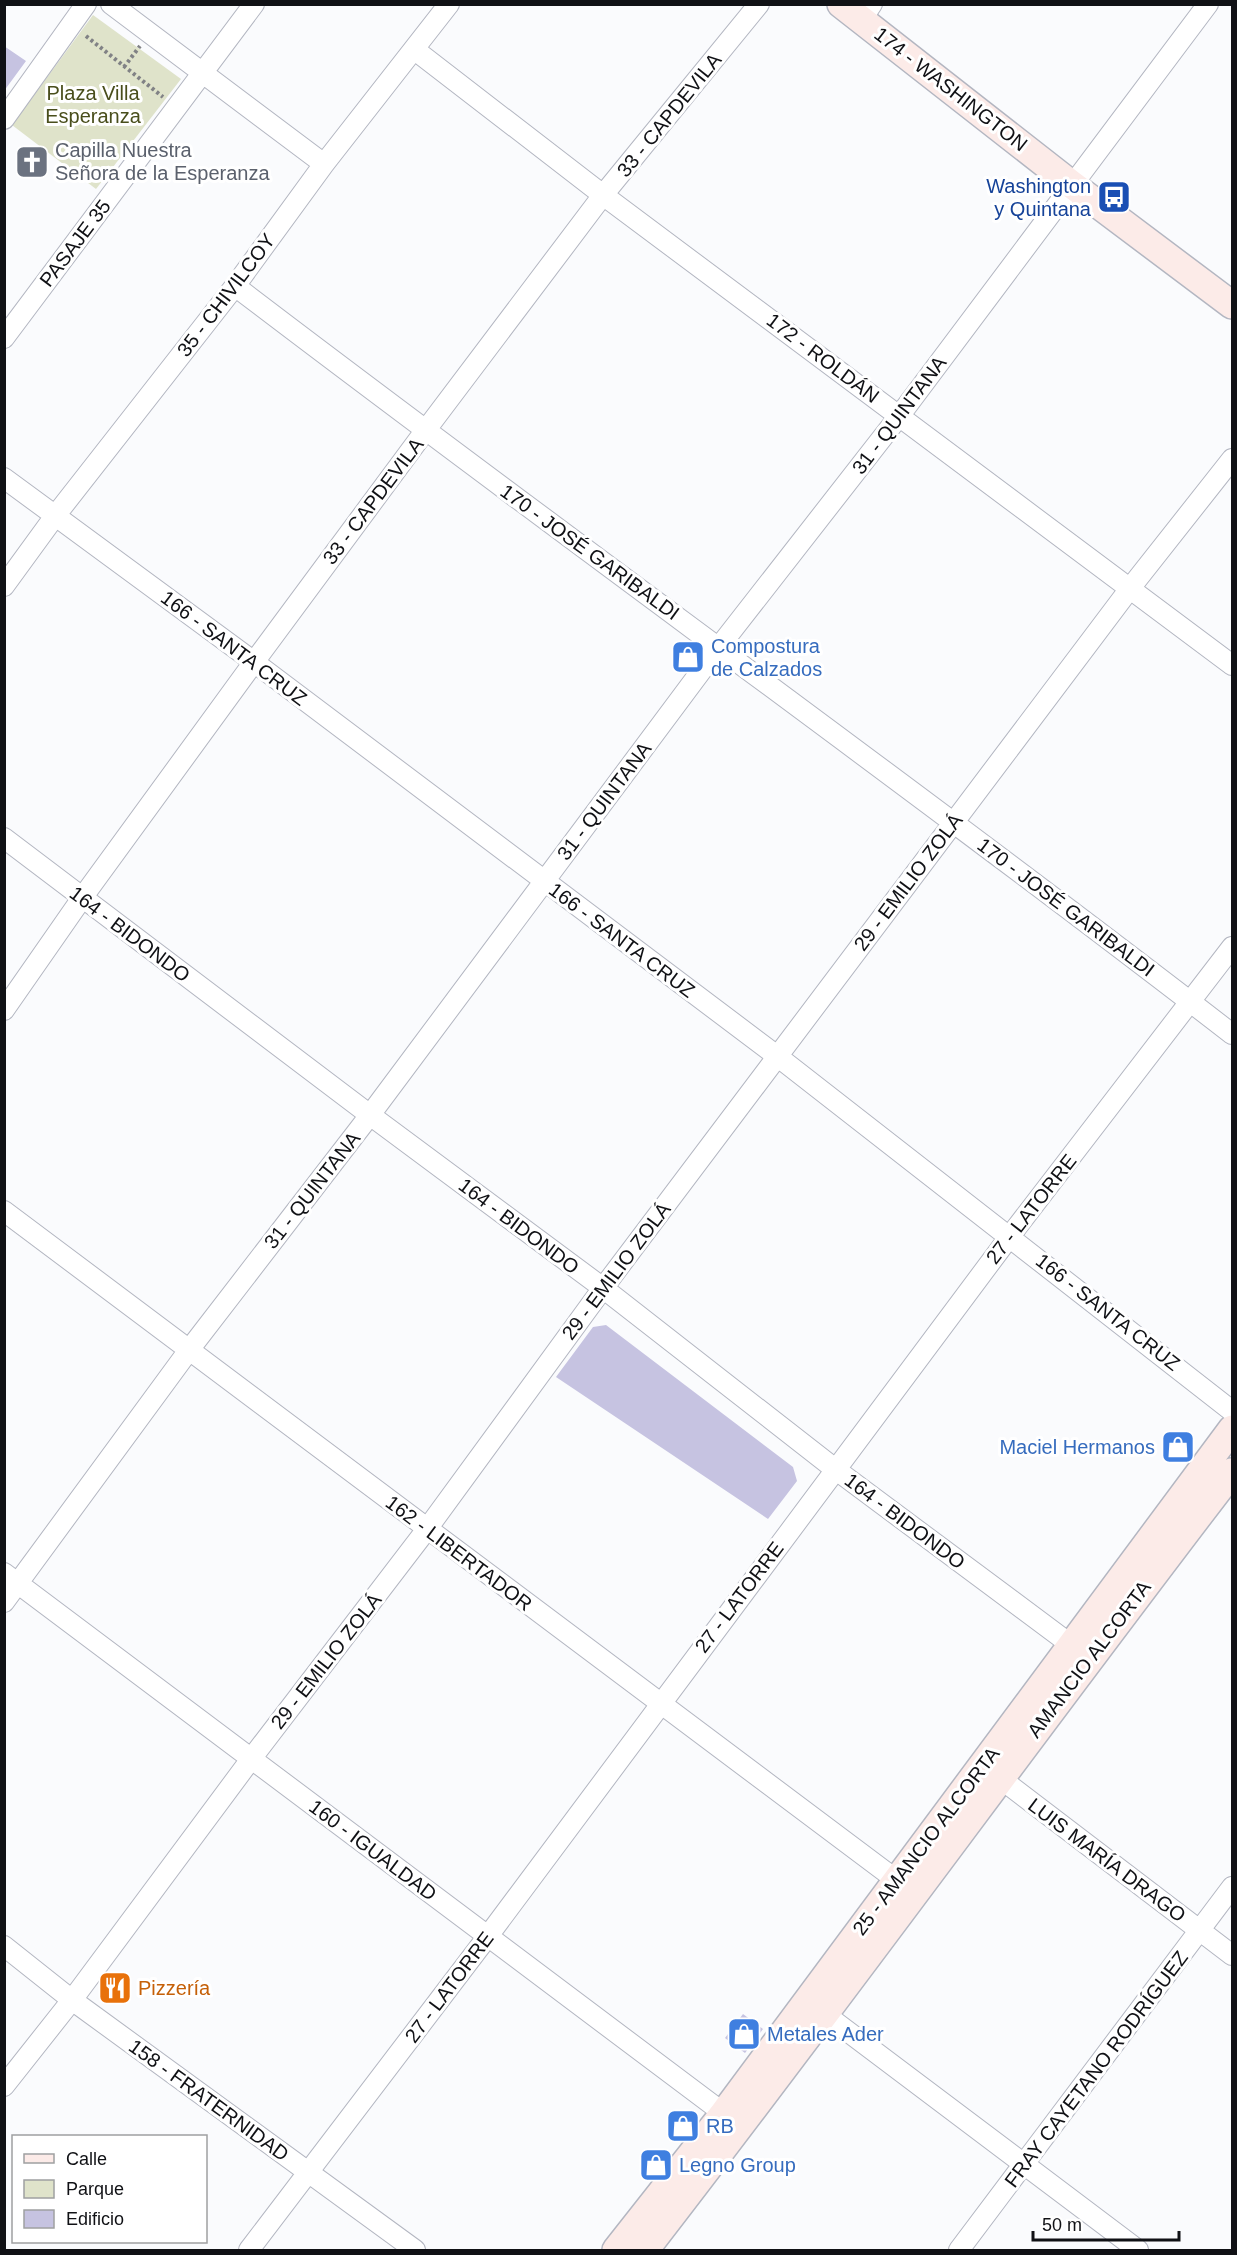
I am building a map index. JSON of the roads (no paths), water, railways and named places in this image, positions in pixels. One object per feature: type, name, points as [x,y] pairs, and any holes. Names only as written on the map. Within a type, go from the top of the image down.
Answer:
[{"type":"main road","name":"174 - WASHINGTON","points":[[859,10],[1071,184],[1233,305]]},
{"type":"main road","name":"25 - AMANCIO ALCORTA","points":[[616,2250],[733,2120],[1080,1652],[1233,1430]]},
{"type":"main road","name":"AMANCIO ALCORTA","points":[[1080,1652],[1233,1472]]},
{"type":"main road","points":[[645,2250],[733,2120]]},
{"type":"street","points":[[4,119],[86,4]]},
{"type":"street","points":[[111,4],[324,164]]},
{"type":"street","name":"PASAJE 35","points":[[4,338],[254,4]]},
{"type":"street","name":"35 - CHIVILCOY","points":[[4,586],[55,516],[235,286],[324,164],[416,50],[449,4]]},
{"type":"street","name":"33 - CAPDEVILA","points":[[4,1010],[82,898],[425,431],[603,195],[759,4]]},
{"type":"street","name":"31 - QUINTANA","points":[[4,1602],[11,1579],[370,1115],[719,647],[900,415],[1208,4]]},
{"type":"street","name":"172 - ROLDÁN","points":[[416,50],[603,195],[1233,665]]},
{"type":"street","name":"170 - JOSÉ GARIBALDI","points":[[235,286],[425,431],[954,822],[1233,1034]]},
{"type":"street","name":"29 - EMILIO ZOLÁ","points":[[4,2086],[72,2000],[250,1759],[427,1529],[603,1288],[1131,587],[1233,459]]},
{"type":"street","name":"166 - SANTA CRUZ","points":[[4,478],[254,662],[543,882],[777,1056],[1233,1411]]},
{"type":"street","name":"164 - BIDONDO","points":[[4,838],[603,1288],[835,1468],[1080,1652]]},
{"type":"street","name":"27 - LATORRE","points":[[249,2250],[488,1936],[1010,1236],[1233,947]]},
{"type":"street","name":"162 - LIBERTADOR","points":[[4,1211],[905,1887]]},
{"type":"street","name":"160 - IGUALDAD","points":[[11,1579],[733,2120]]},
{"type":"street","name":"LUIS MARÍA DRAGO","points":[[991,1771],[1233,1955]]},
{"type":"street","name":"FRAY CAYETANO RODRÍGUEZ","points":[[959,2250],[1233,1887]]},
{"type":"street","name":"158 - FRATERNIDAD","points":[[4,1946],[72,2000],[415,2250]]},
{"type":"street","points":[[816,2007],[1138,2250]]},
{"type":"place","name":"Capilla Nuestra Señora de la Esperanza","points":[[32,162]]},
{"type":"place","name":"Washington y Quintana","points":[[1114,197]]},
{"type":"place","name":"Compostura de Calzados","points":[[688,657]]},
{"type":"place","name":"Maciel Hermanos","points":[[1178,1447]]},
{"type":"place","name":"Pizzería","points":[[115,1988]]},
{"type":"place","name":"Metales Ader","points":[[744,2034]]},
{"type":"place","name":"RB","points":[[683,2126]]},
{"type":"place","name":"Legno Group","points":[[656,2165]]},
{"type":"park label","name":"Plaza Villa Esperanza","points":[[93,104]]}]
